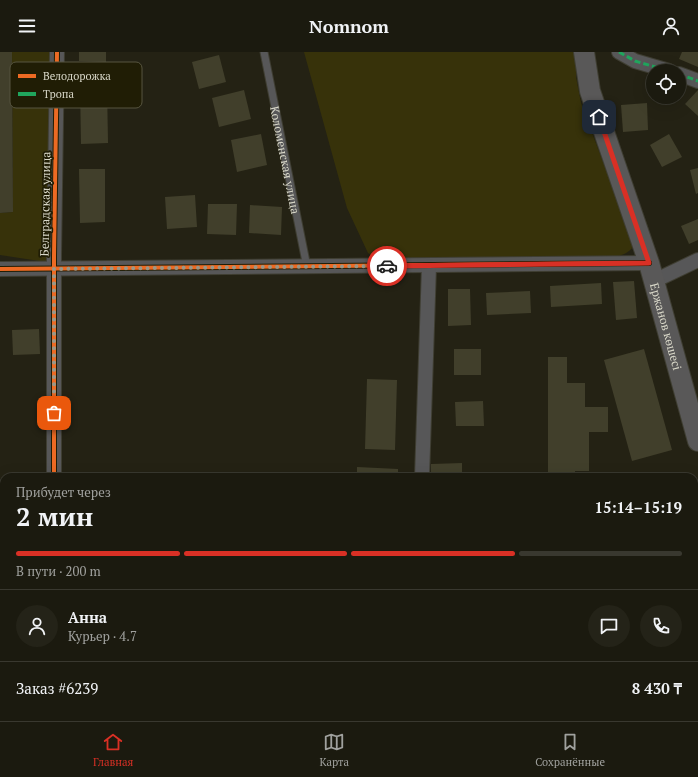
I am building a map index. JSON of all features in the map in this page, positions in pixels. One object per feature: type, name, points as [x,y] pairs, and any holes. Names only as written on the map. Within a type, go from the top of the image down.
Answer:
[{"type":"main road","name":"Ержанов көшесі","points":[[584,52],[590,91],[651,272],[698,440]]},
{"type":"street","name":"Белградская улица","points":[[57,52],[57,62]]},
{"type":"street","points":[[619,52],[636,61],[646,64]]},
{"type":"street","points":[[686,77],[698,81]]},
{"type":"street","name":"Белградская улица","points":[[54,473],[54,269],[56,108]]},
{"type":"street","points":[[0,269],[429,266],[651,272],[698,260]]},
{"type":"street","points":[[422,473],[429,266]]},
{"type":"lane","name":"Коломенская улица","points":[[264,52],[307,267]]},
{"type":"shaded area","points":[[12,52],[52,52],[52,62],[12,62]]},
{"type":"shaded area","points":[[304,52],[576,52],[576,77],[581,103],[634,245],[626,253],[614,257],[377,259],[368,253],[347,208]]},
{"type":"shaded area","points":[[12,108],[50,108],[46,262],[0,255],[0,213],[13,212]]},
{"type":"building","points":[[0,52],[12,52],[12,62],[10,62],[10,108],[12,108],[13,212],[0,213]]},
{"type":"building","points":[[79,52],[106,52],[106,62],[79,61]]},
{"type":"building","points":[[682,52],[698,52],[698,67],[679,59]]},
{"type":"building","points":[[219,55],[226,82],[199,89],[192,62]]},
{"type":"building","points":[[244,90],[251,119],[219,127],[212,98]]},
{"type":"building","points":[[698,90],[698,116],[685,104]]},
{"type":"building","points":[[647,104],[648,130],[623,132],[621,105]]},
{"type":"building","points":[[80,108],[107,108],[108,143],[81,144]]},
{"type":"building","points":[[261,134],[267,165],[237,172],[231,140]]},
{"type":"building","points":[[669,134],[682,157],[662,167],[650,145]]},
{"type":"building","points":[[698,168],[698,193],[696,194],[690,170]]},
{"type":"building","points":[[79,169],[105,169],[105,222],[80,223]]},
{"type":"building","points":[[195,195],[197,227],[167,229],[165,197]]},
{"type":"building","points":[[208,204],[237,204],[236,235],[207,234]]},
{"type":"building","points":[[250,205],[282,207],[281,235],[249,233]]},
{"type":"building","points":[[698,219],[698,240],[689,244],[681,226]]},
{"type":"building","points":[[634,281],[637,318],[616,320],[613,282]]},
{"type":"building","points":[[601,283],[602,304],[551,307],[550,286]]},
{"type":"building","points":[[448,289],[470,289],[471,325],[448,326]]},
{"type":"building","points":[[530,291],[531,313],[487,315],[486,293]]},
{"type":"building","points":[[39,329],[40,354],[13,355],[12,330]]},
{"type":"building","points":[[454,349],[481,349],[481,375],[454,375]]},
{"type":"building","points":[[644,349],[672,450],[632,461],[604,360]]},
{"type":"building","points":[[548,357],[567,357],[567,383],[585,383],[585,407],[608,407],[608,432],[589,432],[589,471],[575,471],[575,473],[548,473]]},
{"type":"building","points":[[367,379],[397,380],[395,450],[365,449]]},
{"type":"building","points":[[483,401],[484,426],[456,426],[455,402]]},
{"type":"building","points":[[462,463],[462,473],[431,473],[431,464]]},
{"type":"building","points":[[357,467],[398,469],[398,473],[357,473]]},
{"type":"marked path","points":[[619,52],[635,61],[646,64]]},
{"type":"marked path","points":[[686,77],[698,81]]},
{"type":"cycle path","points":[[57,52],[57,62]]},
{"type":"cycle path","points":[[54,473],[54,256],[56,108]]},
{"type":"cycle path","points":[[0,269],[649,263]]},
{"type":"way so far","points":[[54,413],[54,269],[387,266]]},
{"type":"route","points":[[387,266],[649,263],[599,117]]}]
